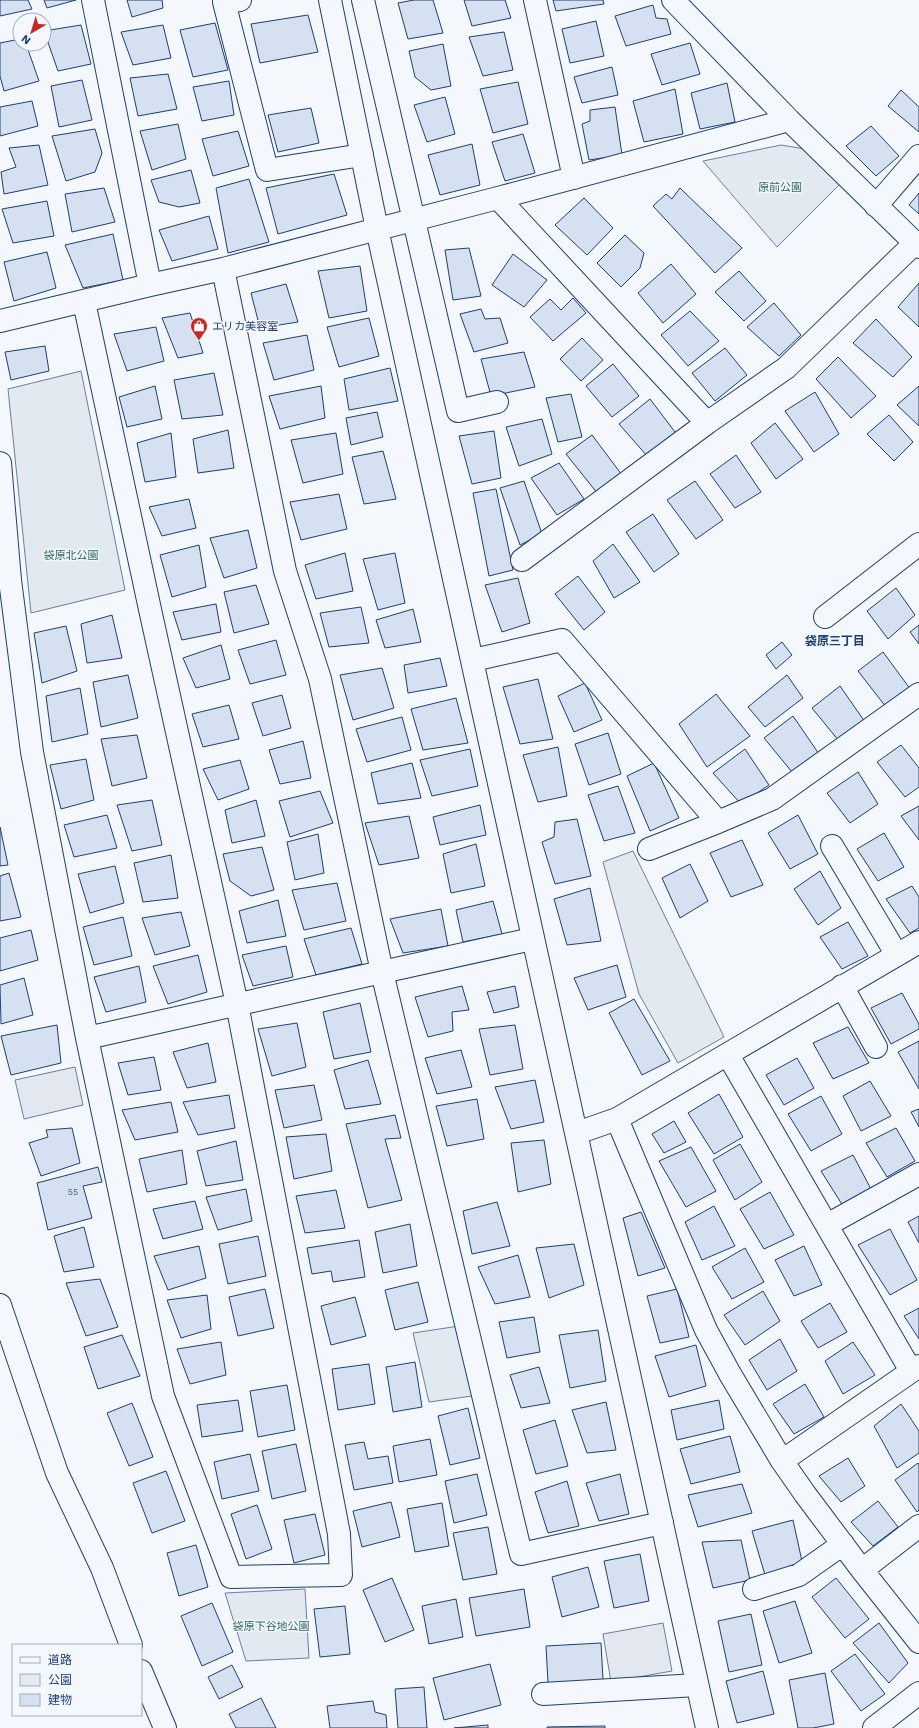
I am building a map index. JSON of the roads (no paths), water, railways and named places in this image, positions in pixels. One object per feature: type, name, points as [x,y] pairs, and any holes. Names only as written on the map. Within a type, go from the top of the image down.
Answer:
[{"type":"street","points":[[93,0],[150,285]]},
{"type":"street","points":[[240,0],[224,2],[267,170],[362,155]]},
{"type":"street","points":[[330,0],[377,229],[473,660],[532,939],[577,1133],[707,1728]]},
{"type":"street","points":[[363,0],[458,411],[497,402]]},
{"type":"street","points":[[535,0],[574,178]]},
{"type":"street","points":[[522,560],[707,423],[786,368],[917,245],[789,120],[673,0]]},
{"type":"street","points":[[0,321],[150,285],[223,270],[789,120]]},
{"type":"street","points":[[876,206],[919,156]]},
{"type":"street","points":[[498,198],[707,423]]},
{"type":"street","points":[[223,270],[284,571],[320,679],[382,972],[522,1554],[662,1523]]},
{"type":"street","points":[[0,463],[10,580],[32,752],[87,1038],[163,1396],[231,1577],[342,1575],[338,1526],[237,1004],[154,630],[84,302]]},
{"type":"street","points":[[825,617],[919,544]]},
{"type":"street","points":[[473,660],[562,640],[718,822]]},
{"type":"street","points":[[649,849],[772,799],[919,694]]},
{"type":"street","points":[[832,846],[897,955]]},
{"type":"street","points":[[87,1038],[532,939]]},
{"type":"street","points":[[577,1133],[618,1118],[919,942]]},
{"type":"street","points":[[842,986],[876,1047]]},
{"type":"street","points":[[728,1055],[827,1225],[915,1369],[782,1460]]},
{"type":"street","points":[[618,1118],[706,1330],[730,1374],[782,1460],[862,1570],[919,1642]]},
{"type":"street","points":[[827,1225],[919,1174]]},
{"type":"street","points":[[0,1305],[57,1473],[99,1562],[131,1644]]},
{"type":"street","points":[[862,1570],[919,1526]]},
{"type":"street","points":[[754,1589],[799,1575],[843,1544]]},
{"type":"street","points":[[142,1674],[165,1728]]},
{"type":"street","points":[[542,1694],[697,1685]]},
{"type":"street","points":[[874,1728],[918,1697]]},
{"type":"place","name":"エリカ美容室","points":[[199,341]]},
{"type":"district","name":"袋原三丁目","points":[[835,641]]},
{"type":"park label","name":"原前公園","points":[[780,187]]},
{"type":"park label","name":"袋原北公園","points":[[71,555]]},
{"type":"park label","name":"袋原下谷地公園","points":[[271,1626]]}]
